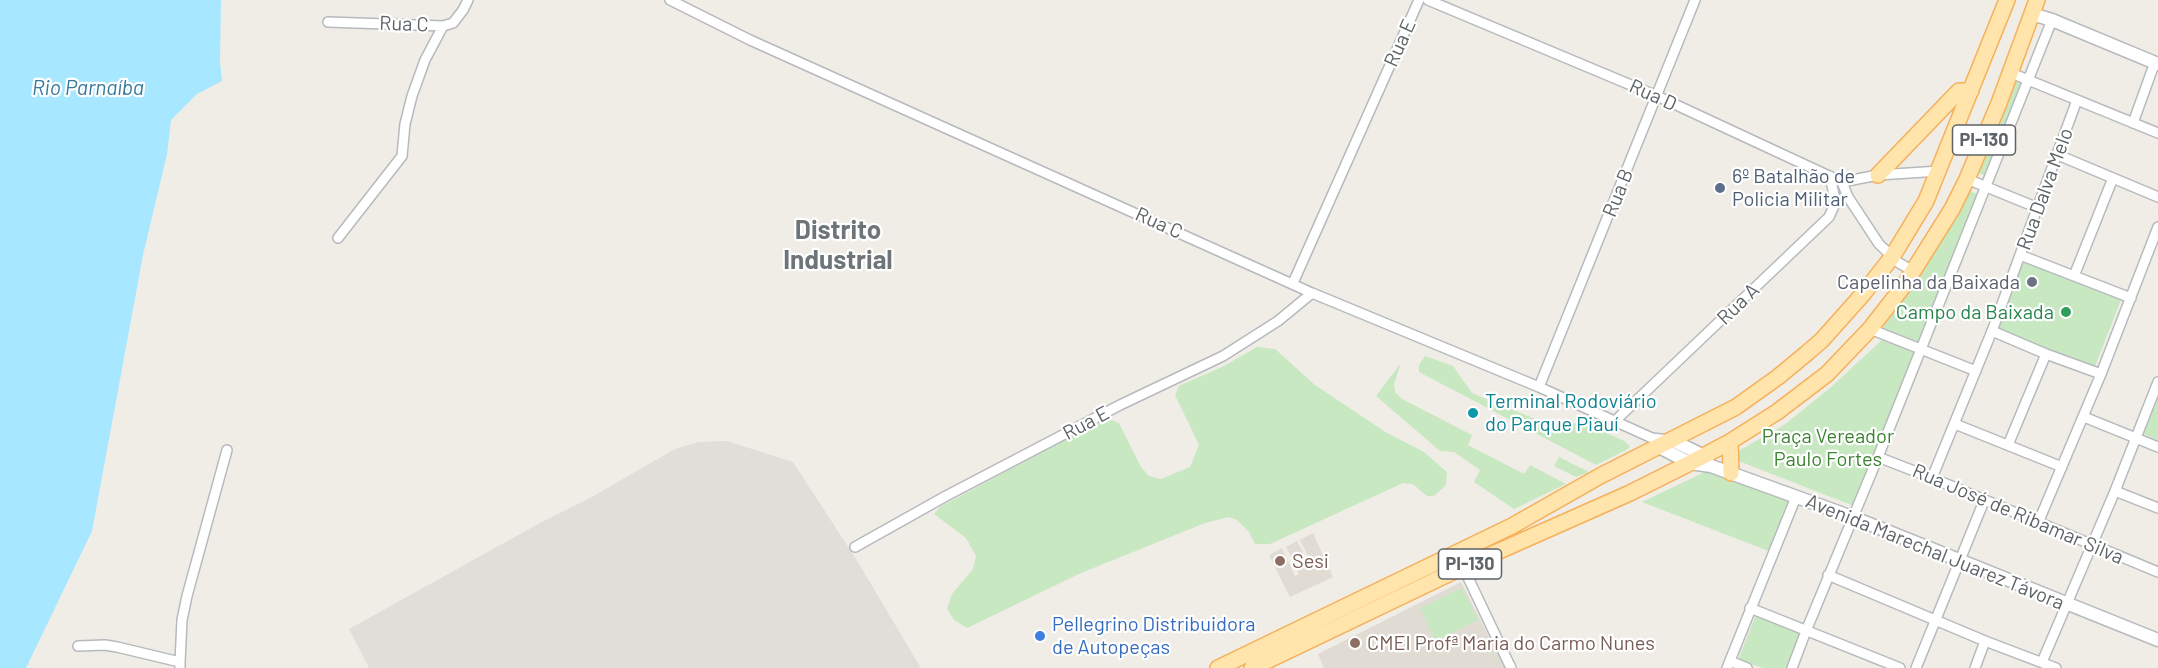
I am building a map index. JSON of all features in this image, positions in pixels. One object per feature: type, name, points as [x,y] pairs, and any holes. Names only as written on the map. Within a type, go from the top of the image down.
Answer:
[{"type":"main road","name":"PI-130","points":[[1259,667],[1289,642],[1512,526],[1661,442],[1736,407],[1793,365],[1822,340],[1892,257],[1926,201],[2007,0]]},
{"type":"main road","name":"PI-130","points":[[1218,668],[1289,642],[1702,461],[1777,412],[1827,374],[1870,329],[1912,271],[1952,209],[1967,179],[2011,73],[2035,7]]},
{"type":"main road","points":[[1878,175],[1959,92],[1971,91]]},
{"type":"main road","points":[[1730,442],[1731,473]]},
{"type":"main road","points":[[1557,526],[1576,514],[1585,505],[1583,486]]},
{"type":"street","name":"Rua C","points":[[328,22],[443,26],[453,23],[468,0]]},
{"type":"street","name":"Rua C","points":[[670,0],[750,40],[1312,293],[1539,387],[1661,442]]},
{"type":"street","name":"Rua E","points":[[1293,283],[1419,0]]},
{"type":"street","name":"Rua D","points":[[1428,0],[1657,96],[1842,182]]},
{"type":"street","name":"Rua B","points":[[1539,387],[1695,0]]},
{"type":"street","points":[[2035,7],[2052,20],[2156,63],[2133,123]]},
{"type":"street","points":[[1792,668],[2052,20]]},
{"type":"street","points":[[338,238],[402,156],[405,124],[412,96],[425,60],[443,26]]},
{"type":"street","points":[[2011,73],[2029,78],[2158,133]]},
{"type":"street","name":"Rua Dalva Melo","points":[[1932,478],[1992,331],[2078,100]]},
{"type":"street","points":[[2058,155],[2158,197]]},
{"type":"street","points":[[1912,271],[1899,263],[1879,244],[1848,197],[1842,182],[1878,175],[1940,171]]},
{"type":"street","name":"Rua A","points":[[1616,420],[1829,217],[1834,206],[1830,176]]},
{"type":"street","points":[[2074,276],[2113,178]]},
{"type":"street","points":[[1967,179],[2038,208]]},
{"type":"street","points":[[2038,523],[2084,417],[2158,227]]},
{"type":"street","points":[[2148,254],[2158,258]]},
{"type":"street","points":[[2020,255],[2131,298]]},
{"type":"street","name":"Rua E","points":[[855,547],[946,496],[1120,405],[1223,356],[1278,321],[1312,293]]},
{"type":"street","points":[[1870,329],[1976,371]]},
{"type":"street","points":[[1992,331],[2101,374]]},
{"type":"street","points":[[2008,445],[2046,354]]},
{"type":"street","points":[[2042,662],[2115,491],[2158,382]]},
{"type":"street","points":[[2084,417],[2158,447]]},
{"type":"street","points":[[1955,424],[2062,467]]},
{"type":"street","name":"Avenida Marechal Juarez Távora","points":[[1661,442],[1731,473],[1852,517],[2158,640]]},
{"type":"street","points":[[78,646],[105,645],[180,665],[184,608],[227,450]]},
{"type":"street","name":"Rua José de Ribamar Silva","points":[[1878,457],[2158,572]]},
{"type":"street","points":[[2115,491],[2158,508]]},
{"type":"street","points":[[1747,668],[1728,664],[1796,497]]},
{"type":"street","points":[[1916,668],[1984,501]]},
{"type":"street","points":[[1463,567],[1511,668]]},
{"type":"street","points":[[1828,575],[1985,641],[2056,668]]},
{"type":"street","points":[[1750,608],[1900,668]]},
{"type":"street","points":[[1975,668],[1985,641]]},
{"type":"shaded area","points":[[727,441],[793,462],[856,559],[921,668],[369,668],[349,629],[538,524],[590,498],[675,449],[698,442]]},
{"type":"shaded area","name":"Sesi","points":[[1313,533],[1333,577],[1290,597],[1269,555],[1282,548],[1295,576],[1299,574],[1286,547],[1297,541],[1311,568],[1313,566],[1300,540]]},
{"type":"shaded area","points":[[1461,582],[1505,668],[1324,668],[1318,654]]},
{"type":"green space","points":[[2014,78],[2025,83],[1987,177],[1977,172]]},
{"type":"green space","points":[[1968,191],[1978,194],[1920,343],[1883,328],[1917,278]]},
{"type":"green space","points":[[2022,261],[2121,300],[2094,369],[1995,330]]},
{"type":"green space","name":"Praça Vereador Paulo Fortes","points":[[1882,340],[1915,353],[1854,506],[1736,460],[1735,453],[1784,425],[1830,388]]},
{"type":"green space","points":[[1257,347],[1275,349],[1315,385],[1387,433],[1424,452],[1447,472],[1446,485],[1434,496],[1427,496],[1413,484],[1403,483],[1270,544],[1255,544],[1249,532],[1237,520],[1229,517],[1205,523],[1081,573],[967,628],[954,620],[947,609],[952,594],[973,569],[976,556],[966,538],[934,514],[940,507],[1090,426],[1109,419],[1119,423],[1141,467],[1149,476],[1161,479],[1190,467],[1199,445],[1175,395],[1179,386],[1224,366]]},
{"type":"green space","points":[[1425,356],[1453,366],[1472,393],[1552,426],[1583,422],[1630,446],[1596,465],[1419,372],[1419,365]]},
{"type":"green space","points":[[1401,363],[1394,384],[1395,392],[1402,399],[1472,435],[1468,445],[1524,474],[1530,465],[1566,484],[1514,509],[1474,482],[1480,470],[1454,452],[1440,451],[1376,396]]},
{"type":"green space","points":[[2158,393],[2158,440],[2141,433]]},
{"type":"green space","points":[[1559,457],[1589,472],[1576,477],[1554,466]]},
{"type":"green space","points":[[1709,470],[1791,502],[1771,552],[1642,502]]},
{"type":"green space","points":[[1462,588],[1478,620],[1436,641],[1420,608]]},
{"type":"green space","points":[[1756,615],[1801,633],[1789,668],[1763,668],[1738,660]]},
{"type":"water","name":"Rio Parnaíba","points":[[0,0],[221,0],[222,81],[197,94],[171,120],[167,154],[143,255],[92,531],[26,668],[0,668]]},
{"type":"place","name":"6º Batalhão de Policia Militar","points":[[1720,188]]},
{"type":"place","name":"Capelinha da Baixada","points":[[2032,282]]},
{"type":"place","name":"Campo da Baixada","points":[[2066,312]]},
{"type":"place","name":"Terminal Rodoviário do Parque Piauí","points":[[1473,413]]},
{"type":"place","name":"Sesi","points":[[1280,561]]},
{"type":"place","name":"Pellegrino Distribuidora de Autopeças","points":[[1040,636]]},
{"type":"place","name":"CMEI Profª Maria do Carmo Nunes","points":[[1355,643]]},
{"type":"district","name":"Distrito Industrial","points":[[838,245]]}]
